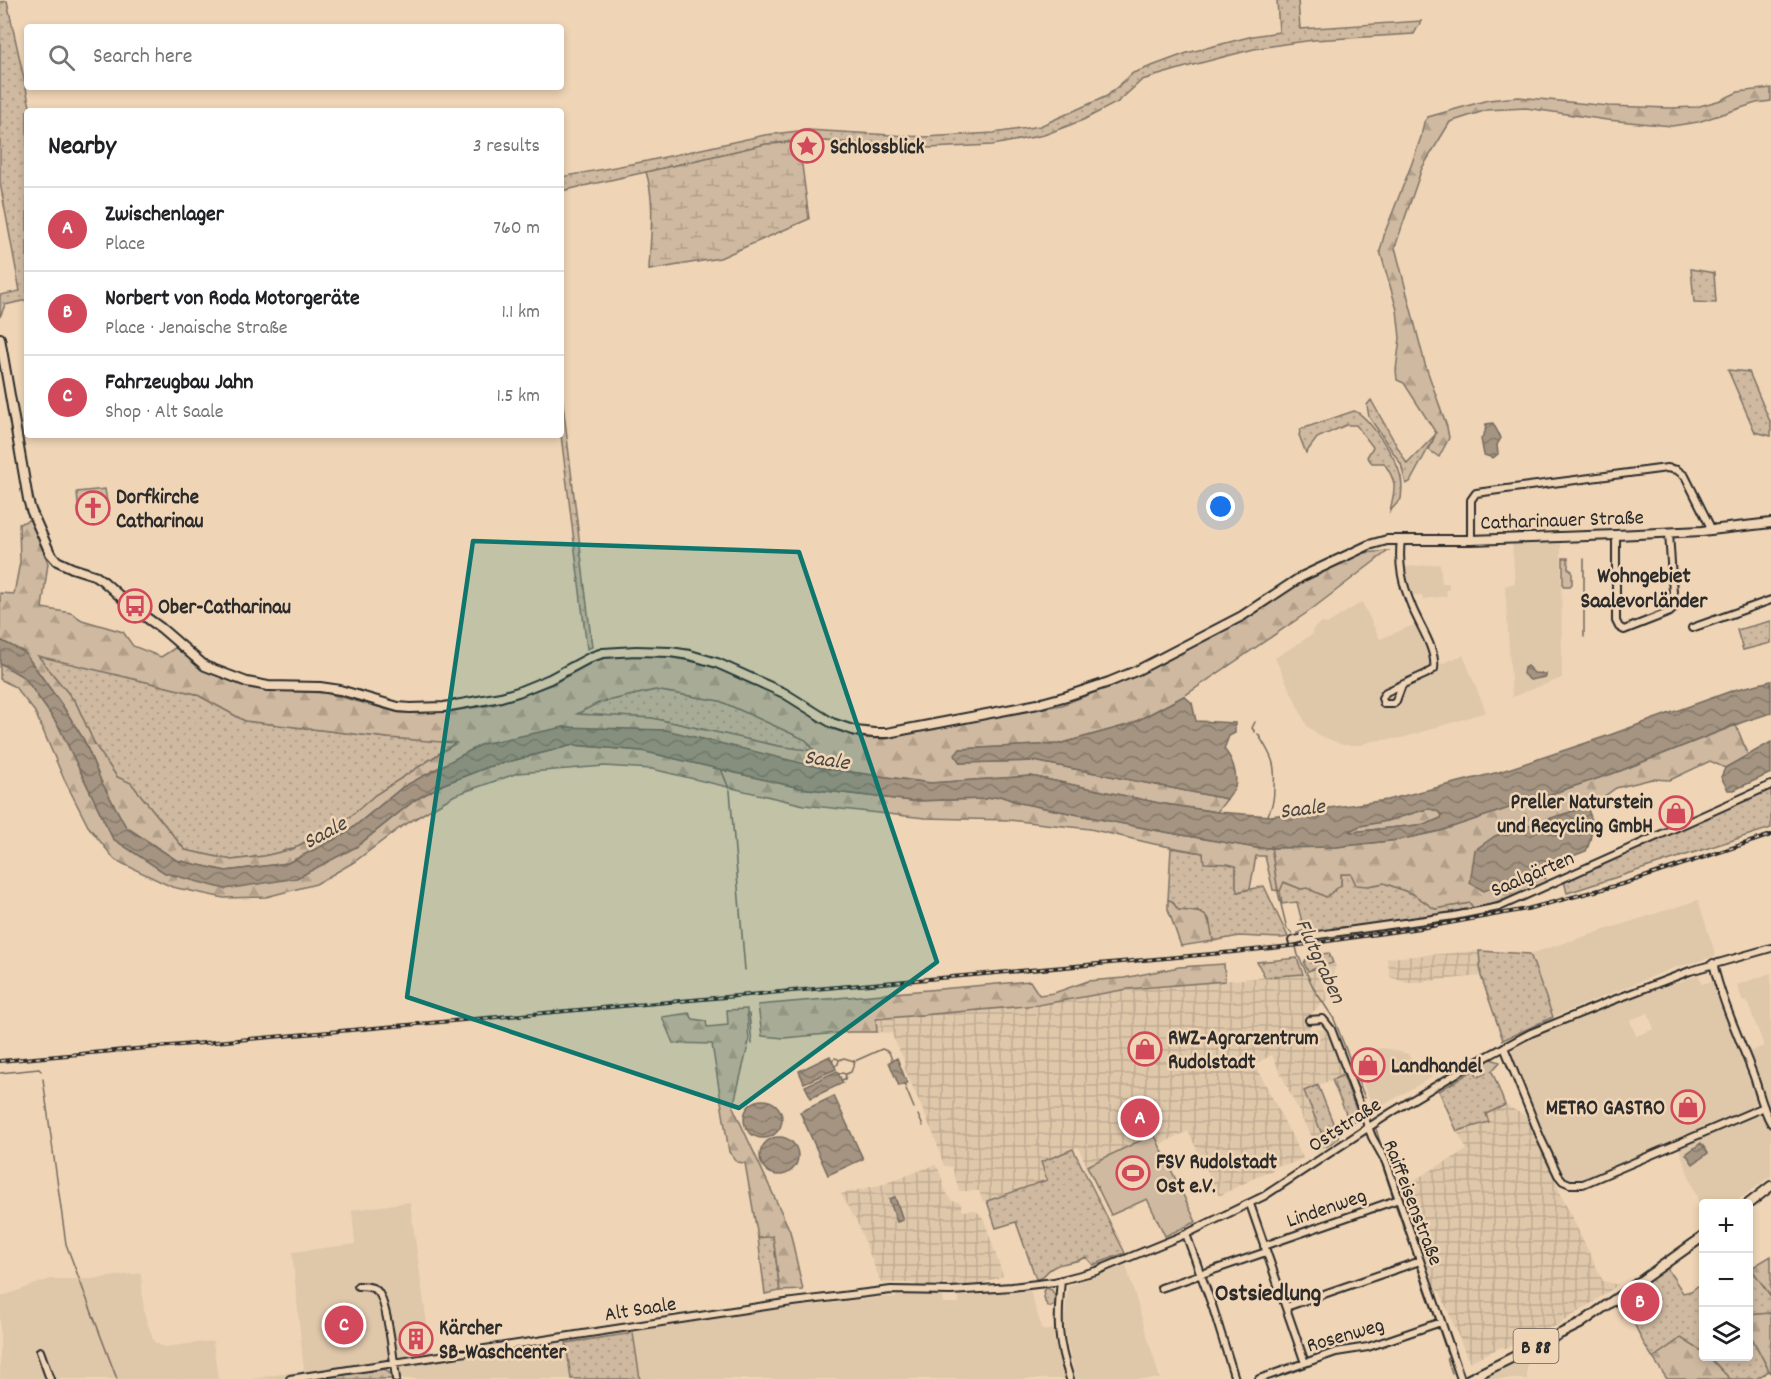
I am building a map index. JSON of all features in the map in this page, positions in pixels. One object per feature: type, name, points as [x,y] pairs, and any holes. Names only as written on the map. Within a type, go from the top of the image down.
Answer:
[{"type":"main road","name":"Catharinauer Straße","points":[[0,338],[28,499],[50,553],[60,563],[103,580],[133,608],[161,628],[205,666],[229,677],[257,685],[340,690],[398,707],[444,707],[501,697],[534,686],[603,653],[670,652],[717,663],[784,693],[832,723],[856,731],[887,733],[1038,704],[1109,682],[1138,670],[1242,616],[1301,576],[1379,542],[1401,538],[1471,540],[1669,533],[1771,523]]},
{"type":"main road","points":[[1753,1199],[1771,1186]]},
{"type":"main road","name":"B 88","points":[[1469,1379],[1580,1324],[1699,1240]]},
{"type":"street","points":[[1471,540],[1471,500],[1476,494],[1666,468],[1677,470],[1685,476],[1712,530]]},
{"type":"street","points":[[1616,535],[1616,621],[1618,627],[1623,630],[1670,612],[1674,608],[1669,533]]},
{"type":"street","points":[[1401,538],[1399,559],[1404,585],[1435,663],[1434,669],[1402,685]]},
{"type":"street","points":[[1692,628],[1771,600]]},
{"type":"street","name":"Saalgärten","points":[[1294,940],[1499,907],[1771,785]]},
{"type":"street","name":"Oststraße","points":[[891,1290],[977,1290],[1061,1280],[1113,1265],[1250,1204],[1292,1179],[1368,1127],[1504,1047],[1603,1004],[1713,963],[1771,948]]},
{"type":"street","points":[[1713,963],[1722,995],[1771,1123]]},
{"type":"street","name":"Raiffeisenstraße","points":[[1310,1020],[1323,1019],[1330,1029],[1368,1127],[1386,1162],[1461,1379]]},
{"type":"street","points":[[1504,1047],[1558,1175],[1570,1184],[1584,1184],[1764,1107]]},
{"type":"street","name":"Lindenweg","points":[[1161,1288],[1399,1199]]},
{"type":"street","points":[[1250,1204],[1305,1363]]},
{"type":"street","points":[[1186,1234],[1235,1379]]},
{"type":"street","points":[[1286,1307],[1420,1261]]},
{"type":"street","points":[[1061,1280],[1058,1332],[1060,1348],[1070,1379]]},
{"type":"street","points":[[358,1286],[376,1290],[384,1301],[396,1379]]},
{"type":"street","name":"Alt Saale","points":[[290,1379],[785,1303],[891,1290]]},
{"type":"street","name":"Rosenweg","points":[[1259,1379],[1336,1352],[1368,1347],[1441,1322]]},
{"type":"street","points":[[40,1351],[50,1379]]},
{"type":"highlighted area","points":[[473,541],[799,552],[937,962],[739,1108],[407,997]]},
{"type":"shaded area","points":[[1561,541],[1562,678],[1512,697],[1505,586],[1515,583],[1512,543]]},
{"type":"shaded area","points":[[1440,564],[1442,583],[1449,583],[1449,589],[1446,590],[1447,596],[1423,599],[1422,595],[1411,595],[1404,567]]},
{"type":"shaded area","points":[[1362,602],[1380,639],[1416,624],[1429,649],[1431,662],[1426,669],[1382,690],[1378,698],[1383,707],[1389,709],[1394,707],[1399,703],[1402,692],[1408,685],[1435,675],[1440,670],[1441,664],[1463,655],[1486,712],[1402,738],[1372,741],[1361,745],[1343,745],[1319,735],[1307,726],[1275,658],[1313,634],[1312,630],[1320,623],[1327,624]]},
{"type":"shaded area","points":[[1698,900],[1716,956],[1671,969],[1553,1017],[1530,954]]},
{"type":"shaded area","points":[[1479,951],[1481,976],[1407,983],[1390,977],[1387,958]]},
{"type":"shaded area","points":[[1336,964],[1332,980],[1323,982],[1329,1000],[1309,1016],[1310,1030],[1325,1029],[1343,1075],[1304,1091],[1327,1146],[1318,1152],[1272,1055],[1255,1064],[1303,1158],[1290,1164],[1276,1166],[1270,1172],[1219,1196],[1188,1131],[1159,1145],[1153,1134],[1087,1166],[1078,1147],[1041,1162],[1048,1180],[983,1202],[979,1191],[959,1191],[952,1167],[944,1166],[935,1138],[904,1067],[904,1060],[891,1033],[877,1032],[876,1019],[1038,1005],[1128,989],[1303,974]]},
{"type":"shaded area","points":[[1771,973],[1771,1176],[1739,1199],[1699,1199],[1699,1203],[1678,1146],[1768,1108],[1747,1053],[1764,1046],[1747,1001],[1743,1002],[1737,985]]},
{"type":"shaded area","points":[[1699,975],[1702,984],[1712,981],[1757,1101],[1751,1109],[1575,1183],[1564,1179],[1559,1173],[1543,1139],[1512,1056],[1512,1049],[1623,1001]],"holes":[[[1648,1013],[1654,1029],[1636,1036],[1630,1020]]]},
{"type":"shaded area","points":[[1384,1048],[1408,1054],[1417,1071],[1426,1067],[1432,1077],[1375,1110],[1350,1057],[1368,1050]]},
{"type":"shaded area","points":[[1505,1105],[1528,1117],[1562,1197],[1603,1281],[1620,1284],[1560,1324],[1469,1362],[1440,1292],[1433,1288],[1398,1189],[1467,1150],[1457,1131],[1488,1123],[1486,1114]]},
{"type":"shaded area","points":[[935,1165],[952,1201],[960,1202],[963,1211],[973,1210],[979,1213],[984,1220],[1003,1276],[986,1282],[980,1287],[917,1287],[914,1283],[881,1283],[855,1217],[841,1194],[884,1184]]},
{"type":"shaded area","points":[[410,1202],[431,1353],[566,1343],[571,1379],[252,1379],[304,1370],[292,1252],[355,1244],[352,1210]]},
{"type":"shaded area","points":[[1126,1265],[1160,1379],[1076,1379],[1064,1320],[1068,1286]]},
{"type":"shaded area","points":[[141,1273],[144,1313],[154,1342],[164,1347],[213,1341],[218,1379],[0,1379],[0,1297],[50,1279],[91,1279]]},
{"type":"shaded area","points":[[1645,1284],[1653,1304],[1621,1319],[1614,1306]]},
{"type":"shaded area","points":[[1030,1291],[1041,1329],[1045,1331],[1053,1329],[1054,1341],[1067,1379],[640,1379],[633,1333],[635,1329],[754,1312],[884,1297],[896,1298],[897,1295],[942,1295],[943,1303],[959,1303],[959,1295]]},
{"type":"shaded area","points":[[1527,1357],[1527,1379],[1478,1379],[1522,1359]]},
{"type":"green space","points":[[1277,0],[1298,0],[1300,29],[1421,21],[1414,34],[1314,40],[1254,49],[1142,80],[1118,102],[1083,120],[1044,135],[993,145],[929,148],[809,140],[766,144],[564,190],[564,176],[765,135],[807,130],[925,137],[994,133],[1040,126],[1107,96],[1133,73],[1187,53],[1253,36],[1279,32]]},
{"type":"green space","points":[[7,1],[24,79],[24,90],[26,90],[30,108],[24,108],[24,301],[5,305],[0,317],[0,295],[20,291],[0,183],[0,2]]},
{"type":"green space","points":[[1771,88],[1771,101],[1756,103],[1698,122],[1672,126],[1607,120],[1526,108],[1487,110],[1450,122],[1422,168],[1395,247],[1425,364],[1449,438],[1439,457],[1429,450],[1436,433],[1404,383],[1397,380],[1400,338],[1397,310],[1380,251],[1421,137],[1424,122],[1428,117],[1488,100],[1519,97],[1608,106],[1696,107],[1721,100],[1738,92]]},
{"type":"green space","points":[[799,142],[809,219],[720,258],[649,270],[652,208],[646,172],[766,144]]},
{"type":"green space","points":[[1691,269],[1714,273],[1716,303],[1694,302]]},
{"type":"green space","points":[[1728,370],[1749,372],[1771,424],[1771,436],[1755,432]]},
{"type":"green space","points":[[1371,400],[1407,464],[1436,434],[1410,482],[1406,484],[1401,464],[1369,417],[1367,405]]},
{"type":"green space","points":[[1354,411],[1366,420],[1380,437],[1400,474],[1401,499],[1390,511],[1394,491],[1392,476],[1384,463],[1372,463],[1367,457],[1373,447],[1356,425],[1346,425],[1317,438],[1306,453],[1299,435],[1301,429]]},
{"type":"green space","points":[[564,412],[592,647],[587,649],[561,438],[564,438]]},
{"type":"green space","points":[[105,489],[109,515],[79,517],[77,492]]},
{"type":"green space","points":[[31,519],[48,563],[42,608],[71,613],[82,620],[123,632],[133,646],[161,657],[175,648],[209,672],[240,685],[269,690],[326,693],[400,713],[442,712],[493,705],[553,684],[598,659],[636,655],[670,657],[714,666],[784,696],[801,706],[819,722],[839,731],[860,738],[886,739],[944,725],[1062,705],[1136,676],[1242,621],[1299,579],[1352,554],[1388,551],[1308,612],[1184,696],[1131,724],[1059,744],[960,749],[960,763],[1034,761],[1227,799],[1217,812],[1159,803],[1031,776],[931,783],[564,727],[403,787],[345,834],[288,863],[226,871],[176,860],[126,827],[101,781],[84,740],[64,708],[24,652],[0,640],[0,593],[14,594],[20,562],[19,524]],"holes":[[[38,656],[196,694],[245,721],[388,738],[456,743],[375,795],[350,817],[293,849],[232,860],[185,850],[131,783],[117,777],[95,745],[76,703]],[[655,690],[720,701],[806,740],[815,751],[778,746],[652,718],[577,714],[598,703]]]},
{"type":"green space","points":[[1563,558],[1568,558],[1568,568],[1572,571],[1570,586],[1563,586]]},
{"type":"green space","points":[[1771,621],[1771,643],[1743,650],[1737,630]]},
{"type":"green space","points":[[37,655],[196,694],[245,721],[388,738],[457,742],[375,795],[350,817],[292,849],[264,856],[232,860],[185,850],[131,783],[117,777],[95,745],[76,703]]},
{"type":"green space","points":[[0,663],[25,678],[58,725],[113,839],[225,889],[356,847],[415,800],[444,784],[488,767],[573,745],[642,751],[800,788],[912,801],[984,799],[1000,796],[1020,803],[1257,848],[1336,847],[1398,840],[1440,831],[1620,771],[1736,725],[1748,755],[1725,768],[1710,761],[1670,780],[1652,779],[1616,788],[1586,807],[1495,836],[1484,890],[1542,868],[1546,882],[1484,908],[1474,909],[1470,903],[1435,909],[1413,894],[1384,883],[1368,886],[1356,885],[1351,874],[1341,874],[1341,885],[1326,897],[1307,888],[1301,889],[1284,882],[1280,891],[1273,890],[1265,856],[1256,856],[1250,889],[1237,892],[1236,866],[1204,863],[1203,853],[1090,829],[1009,820],[925,818],[804,805],[652,769],[604,766],[518,773],[455,795],[401,827],[354,862],[316,884],[266,897],[224,898],[172,887],[115,860],[88,826],[64,779],[35,712],[15,687],[0,679]]},
{"type":"green space","points":[[655,690],[720,701],[806,740],[815,752],[652,718],[575,714],[598,703]]},
{"type":"green space","points":[[1771,788],[1771,828],[1567,893],[1564,881]]},
{"type":"green space","points":[[1427,809],[1437,811],[1442,815],[1441,818],[1427,824],[1349,831],[1360,826]]},
{"type":"green space","points":[[1171,848],[1203,853],[1236,866],[1238,892],[1264,886],[1288,937],[1239,936],[1213,941],[1209,919],[1201,912],[1178,910],[1172,901],[1168,900]]},
{"type":"green space","points":[[1341,874],[1352,874],[1368,886],[1384,883],[1413,894],[1435,909],[1470,903],[1474,909],[1356,927],[1334,927],[1327,932],[1298,936],[1298,933],[1304,930],[1297,902],[1282,904],[1280,891],[1283,882],[1301,889],[1334,889],[1341,885]]},
{"type":"green space","points":[[1168,900],[1172,901],[1178,910],[1205,915],[1210,924],[1213,941],[1181,946],[1168,909]]},
{"type":"green space","points":[[1479,951],[1530,954],[1553,1017],[1503,1040],[1481,976]]},
{"type":"green space","points":[[1329,953],[1333,963],[1308,971],[1304,963],[1308,956]]},
{"type":"green space","points":[[1297,958],[1303,974],[1265,977],[1257,962]]},
{"type":"green space","points":[[1224,964],[1225,981],[1128,989],[1038,1005],[876,1019],[877,1032],[849,1032],[784,1038],[762,1036],[758,1005],[1030,981],[1039,995],[1054,993],[1088,981],[1124,978],[1179,967]]},
{"type":"green space","points":[[747,1009],[749,1042],[733,1107],[790,1231],[803,1290],[780,1291],[773,1236],[758,1238],[745,1163],[737,1162],[729,1152],[712,1044],[673,1043],[662,1017],[689,1013],[693,1019],[706,1021],[707,1027],[728,1025],[727,1010]]},
{"type":"green space","points":[[1491,1059],[1500,1062],[1492,1071],[1505,1105],[1486,1114],[1489,1122],[1457,1131],[1439,1091],[1474,1070],[1478,1077],[1486,1073],[1482,1065]]},
{"type":"green space","points":[[1343,1075],[1358,1115],[1351,1126],[1332,1080]]},
{"type":"green space","points":[[1318,1085],[1339,1138],[1327,1146],[1304,1091]]},
{"type":"green space","points":[[1154,1134],[1196,1222],[1165,1236],[1147,1199],[1111,1215],[1087,1166]]},
{"type":"green space","points":[[1073,1149],[1125,1253],[1093,1265],[1086,1257],[1057,1265],[1042,1278],[1036,1279],[1016,1222],[996,1228],[987,1201],[1047,1180],[1041,1162]]},
{"type":"green space","points":[[773,1236],[780,1291],[765,1294],[758,1238]]},
{"type":"green space","points":[[1771,1256],[1771,1299],[1753,1271],[1753,1267]]},
{"type":"green space","points":[[1667,1268],[1683,1293],[1699,1285],[1699,1350],[1681,1339],[1653,1358],[1630,1315],[1653,1304],[1645,1284]]},
{"type":"green space","points":[[1753,1271],[1770,1295],[1771,1313],[1753,1315]]},
{"type":"green space","points":[[1046,1288],[1052,1290],[1056,1298],[1056,1304],[1051,1307],[1045,1302],[1043,1291]]},
{"type":"green space","points":[[1771,1313],[1771,1374],[1753,1340],[1753,1315]]},
{"type":"green space","points":[[633,1333],[640,1379],[571,1379],[566,1343]]},
{"type":"green space","points":[[1681,1338],[1699,1349],[1699,1361],[1713,1361],[1730,1379],[1667,1379],[1653,1358]]},
{"type":"green space","points":[[1753,1340],[1769,1371],[1756,1379],[1730,1379],[1713,1361],[1753,1361]]},
{"type":"green space","points":[[384,1369],[393,1379],[327,1379],[327,1377]]},
{"type":"water","points":[[1493,423],[1501,438],[1497,445],[1498,454],[1493,458],[1484,455],[1481,439],[1486,424]]},
{"type":"water","points":[[0,640],[24,652],[84,740],[101,781],[126,827],[176,860],[226,871],[288,863],[345,834],[403,787],[482,744],[564,727],[666,730],[822,768],[930,783],[1031,776],[1159,803],[1217,812],[1271,816],[1387,800],[1499,772],[1734,690],[1771,681],[1771,713],[1620,771],[1440,831],[1398,840],[1336,847],[1256,848],[1020,803],[1000,796],[984,799],[912,801],[800,788],[642,751],[573,745],[488,767],[444,784],[415,800],[356,847],[297,878],[225,889],[165,873],[113,839],[58,725],[25,678],[0,663]],"holes":[[[1427,809],[1435,810],[1442,815],[1441,818],[1427,824],[1349,831],[1360,826]]]},
{"type":"water","points":[[1527,666],[1534,673],[1546,674],[1546,677],[1530,680],[1523,674]]},
{"type":"water","points":[[1184,696],[1192,703],[1196,721],[1235,723],[1235,733],[1229,736],[1224,749],[1230,757],[1236,777],[1234,788],[1227,799],[1034,761],[960,763],[955,755],[960,749],[1059,744],[1131,724]]},
{"type":"water","points":[[1771,742],[1771,773],[1734,790],[1728,790],[1721,777],[1725,768]]},
{"type":"water","points":[[1586,807],[1591,817],[1592,829],[1586,851],[1484,891],[1470,883],[1475,850],[1495,836]]},
{"type":"water","points":[[830,1056],[836,1069],[804,1083],[799,1071]]},
{"type":"water","points":[[897,1058],[907,1083],[899,1086],[889,1062]]},
{"type":"water","points":[[837,1071],[843,1083],[811,1098],[805,1086]]},
{"type":"water","points":[[834,1096],[863,1159],[828,1175],[800,1112]]},
{"type":"water","points":[[763,1100],[776,1106],[782,1119],[776,1132],[763,1138],[750,1132],[744,1119],[750,1106]]},
{"type":"water","points":[[779,1137],[792,1143],[798,1156],[792,1169],[779,1175],[766,1169],[760,1156],[766,1143]]},
{"type":"water","points":[[1701,1143],[1708,1153],[1693,1164],[1686,1154]]},
{"type":"water","points":[[895,1197],[903,1220],[897,1222],[889,1199]]},
{"type":"waterway","points":[[1584,559],[1584,637]]},
{"type":"waterway","points":[[1255,722],[1252,728],[1255,732]]},
{"type":"waterway","name":"Saale","points":[[1258,734],[1269,754],[1274,771],[1273,798],[1268,815]]},
{"type":"waterway","points":[[721,769],[730,791],[745,970]]},
{"type":"waterway","name":"Flutgraben","points":[[1271,846],[1278,892],[1287,929],[1292,933],[1294,939]]},
{"type":"waterway","name":"Flutgraben","points":[[1295,943],[1298,955],[1314,989],[1334,1019],[1365,1098]]},
{"type":"waterway","points":[[749,1014],[752,1044]]},
{"type":"waterway","points":[[841,1080],[851,1072],[855,1061],[882,1049],[889,1052],[892,1060]]},
{"type":"waterway","points":[[835,1066],[839,1060],[844,1058],[854,1061]]},
{"type":"waterway","points":[[832,1060],[838,1059]]},
{"type":"waterway","points":[[0,1073],[39,1069],[41,1071]]},
{"type":"waterway","points":[[838,1074],[845,1074]]},
{"type":"waterway","points":[[43,1079],[66,1244],[117,1379]]},
{"type":"waterway","points":[[904,1084],[914,1108]]},
{"type":"waterway","points":[[918,1115],[923,1126]]},
{"type":"waterway","name":"Flutgraben","points":[[1376,1129],[1380,1142]]},
{"type":"waterway","name":"Flutgraben","points":[[1379,1155],[1393,1197]]},
{"type":"waterway","name":"Flutgraben","points":[[1395,1204],[1406,1234]]},
{"type":"waterway","name":"Flutgraben","points":[[1408,1239],[1415,1259]]},
{"type":"waterway","name":"Flutgraben","points":[[1417,1266],[1436,1321]]},
{"type":"waterway","name":"Flutgraben","points":[[1438,1326],[1447,1353]]},
{"type":"waterway","name":"Flutgraben","points":[[1447,1357],[1449,1365]]},
{"type":"waterway","name":"Flutgraben","points":[[1450,1367],[1452,1373]]},
{"type":"railway","points":[[0,1061],[1300,945],[1427,927],[1527,909],[1626,883],[1771,835]]},
{"type":"place","name":"Schlossblick","points":[[807,146]]},
{"type":"place","name":"Dorfkirche Catharinau","points":[[93,508]]},
{"type":"place","name":"Ober-Catharinau","points":[[135,606]]},
{"type":"place","name":"Preller Naturstein und Recycling GmbH","points":[[1676,813]]},
{"type":"place","name":"RWZ-Agrarzentrum Rudolstadt","points":[[1145,1049]]},
{"type":"place","name":"Landhandel","points":[[1368,1065]]},
{"type":"place","name":"METRO GASTRO","points":[[1688,1107]]},
{"type":"place","name":"Zwischenlager","points":[[1140,1118]]},
{"type":"place","name":"FSV Rudolstadt Ost e.V.","points":[[1133,1173]]},
{"type":"place","name":"Norbert von Roda Motorgeräte","points":[[1640,1302]]},
{"type":"place","name":"Fahrzeugbau Jahn","points":[[344,1325]]},
{"type":"place","name":"Kärcher SB-Waschcenter","points":[[416,1339]]},
{"type":"district","name":"Wohngebiet Saalevorländer","points":[[1644,586]]},
{"type":"district","name":"Ostsiedlung","points":[[1268,1292]]}]
